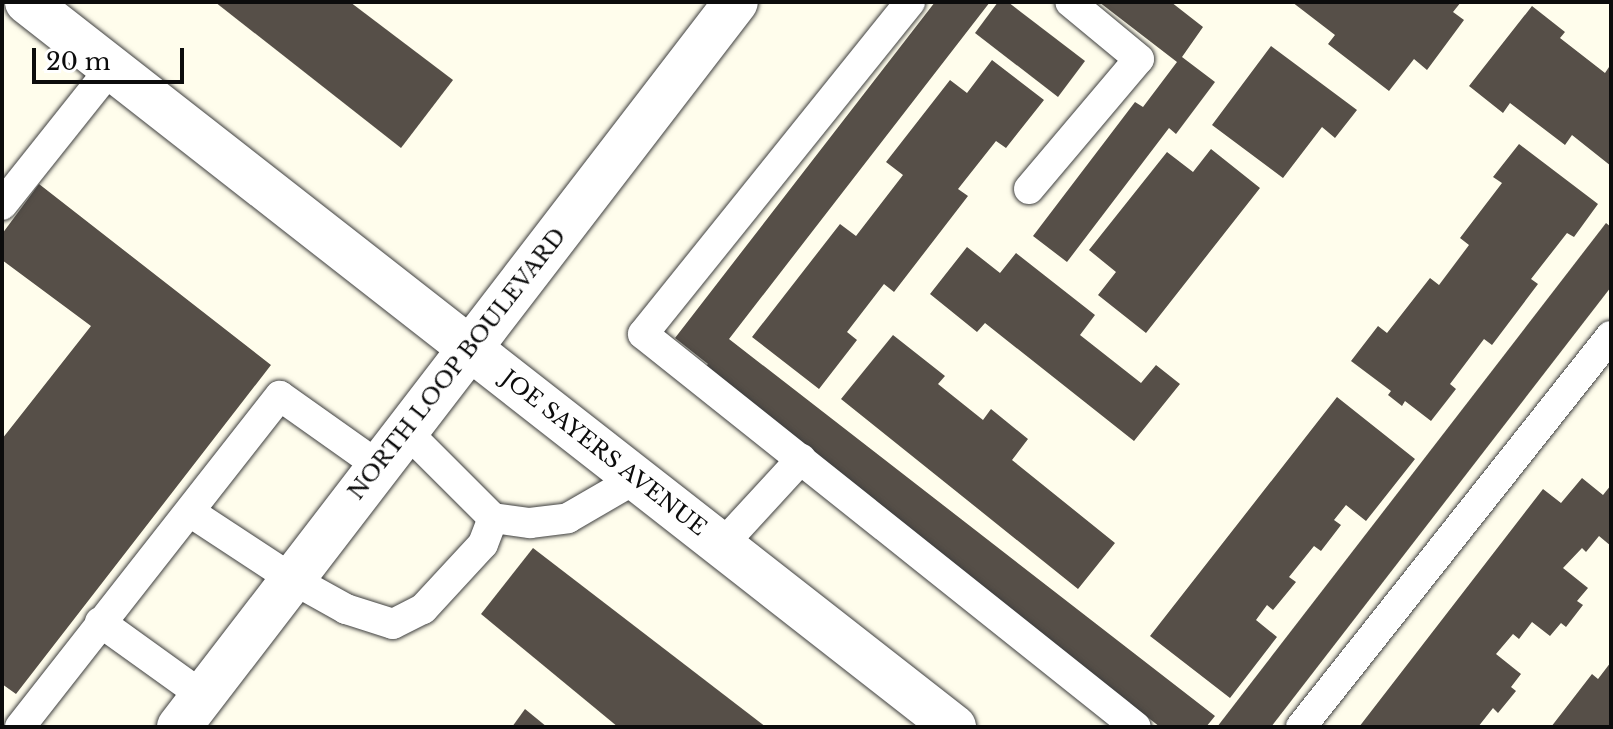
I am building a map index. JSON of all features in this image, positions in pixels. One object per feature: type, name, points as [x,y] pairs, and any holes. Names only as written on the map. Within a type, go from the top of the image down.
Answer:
[{"type":"street","name":"JOE SAYERS AVENUE","points":[[27,2],[722,545],[941,723]]},
{"type":"street","name":"NORTH LOOP BOULEVARD","points":[[191,711],[736,2]]},
{"type":"lane","points":[[910,2],[643,334],[1136,727]]},
{"type":"lane","points":[[1029,189],[1139,59],[1070,2]]},
{"type":"lane","points":[[2,205],[111,68]]},
{"type":"lane","points":[[1301,727],[1611,336]]},
{"type":"lane","points":[[2,717],[17,727],[280,396],[379,466]]},
{"type":"lane","points":[[406,431],[493,518],[530,523],[568,518],[637,478]]},
{"type":"lane","points":[[722,545],[801,459]]},
{"type":"lane","points":[[190,512],[292,579],[346,609],[393,624],[423,609],[483,544],[493,518]]},
{"type":"lane","points":[[100,622],[191,711]]},
{"type":"building","points":[[215,2],[350,2],[453,80],[401,148]]},
{"type":"building","points":[[935,2],[990,2],[729,339],[1215,716],[1206,727],[1160,727],[703,369],[708,364],[675,338]]},
{"type":"building","points":[[998,2],[1008,2],[1085,61],[1058,97],[975,33]]},
{"type":"building","points":[[1099,2],[1171,2],[1203,27],[1182,57],[1215,82],[1176,134],[1169,128],[1067,262],[1033,236],[1135,102],[1143,107],[1177,62]]},
{"type":"building","points":[[1292,2],[1461,2],[1453,12],[1464,20],[1427,70],[1414,59],[1389,91],[1328,44],[1335,35]]},
{"type":"building","points":[[1532,6],[1565,32],[1560,38],[1605,73],[1611,64],[1611,166],[1572,135],[1565,145],[1510,103],[1503,113],[1469,86]]},
{"type":"building","points":[[1271,46],[1357,110],[1335,138],[1322,127],[1283,178],[1212,125]]},
{"type":"building","points":[[992,60],[1044,100],[1006,148],[996,141],[958,189],[968,196],[894,292],[884,284],[847,332],[857,340],[819,389],[752,337],[840,224],[856,236],[903,175],[886,162],[950,80],[967,93]]},
{"type":"building","points":[[1519,144],[1598,204],[1574,237],[1567,233],[1531,279],[1538,284],[1492,345],[1484,339],[1450,384],[1456,389],[1431,421],[1405,401],[1402,406],[1388,395],[1391,391],[1351,361],[1378,326],[1387,333],[1430,278],[1439,285],[1469,245],[1460,238],[1502,183],[1493,177]]},
{"type":"building","points":[[1211,149],[1260,188],[1146,333],[1098,295],[1116,272],[1089,250],[1167,152],[1193,172]]},
{"type":"building","points":[[39,184],[271,365],[16,694],[2,684],[2,439],[91,326],[2,260],[2,234]]},
{"type":"building","points":[[1606,223],[1611,227],[1611,287],[1271,727],[1217,727]]},
{"type":"building","points":[[967,247],[1000,273],[1016,253],[1095,315],[1080,335],[1141,383],[1156,365],[1180,384],[1134,441],[985,323],[977,332],[930,294]]},
{"type":"building","points":[[893,335],[945,376],[938,384],[983,420],[991,409],[1028,439],[1012,460],[1115,543],[1078,589],[841,399]]},
{"type":"building","points":[[1337,397],[1415,459],[1366,521],[1346,505],[1334,520],[1341,525],[1321,551],[1314,546],[1289,577],[1296,582],[1273,610],[1267,605],[1256,620],[1277,637],[1230,698],[1150,636]]},
{"type":"building","points":[[1582,478],[1603,495],[1611,485],[1611,546],[1599,536],[1586,552],[1582,548],[1563,568],[1588,588],[1577,601],[1583,605],[1566,627],[1561,623],[1550,636],[1532,622],[1519,639],[1513,634],[1496,654],[1521,674],[1511,687],[1516,691],[1498,713],[1493,708],[1478,727],[1359,727],[1543,489],[1561,503]]},
{"type":"building","points":[[533,548],[766,727],[618,727],[481,614]]},
{"type":"building","points":[[1611,662],[1611,727],[1551,727],[1592,674],[1598,679]]},
{"type":"building","points":[[525,709],[547,727],[512,727]]}]
